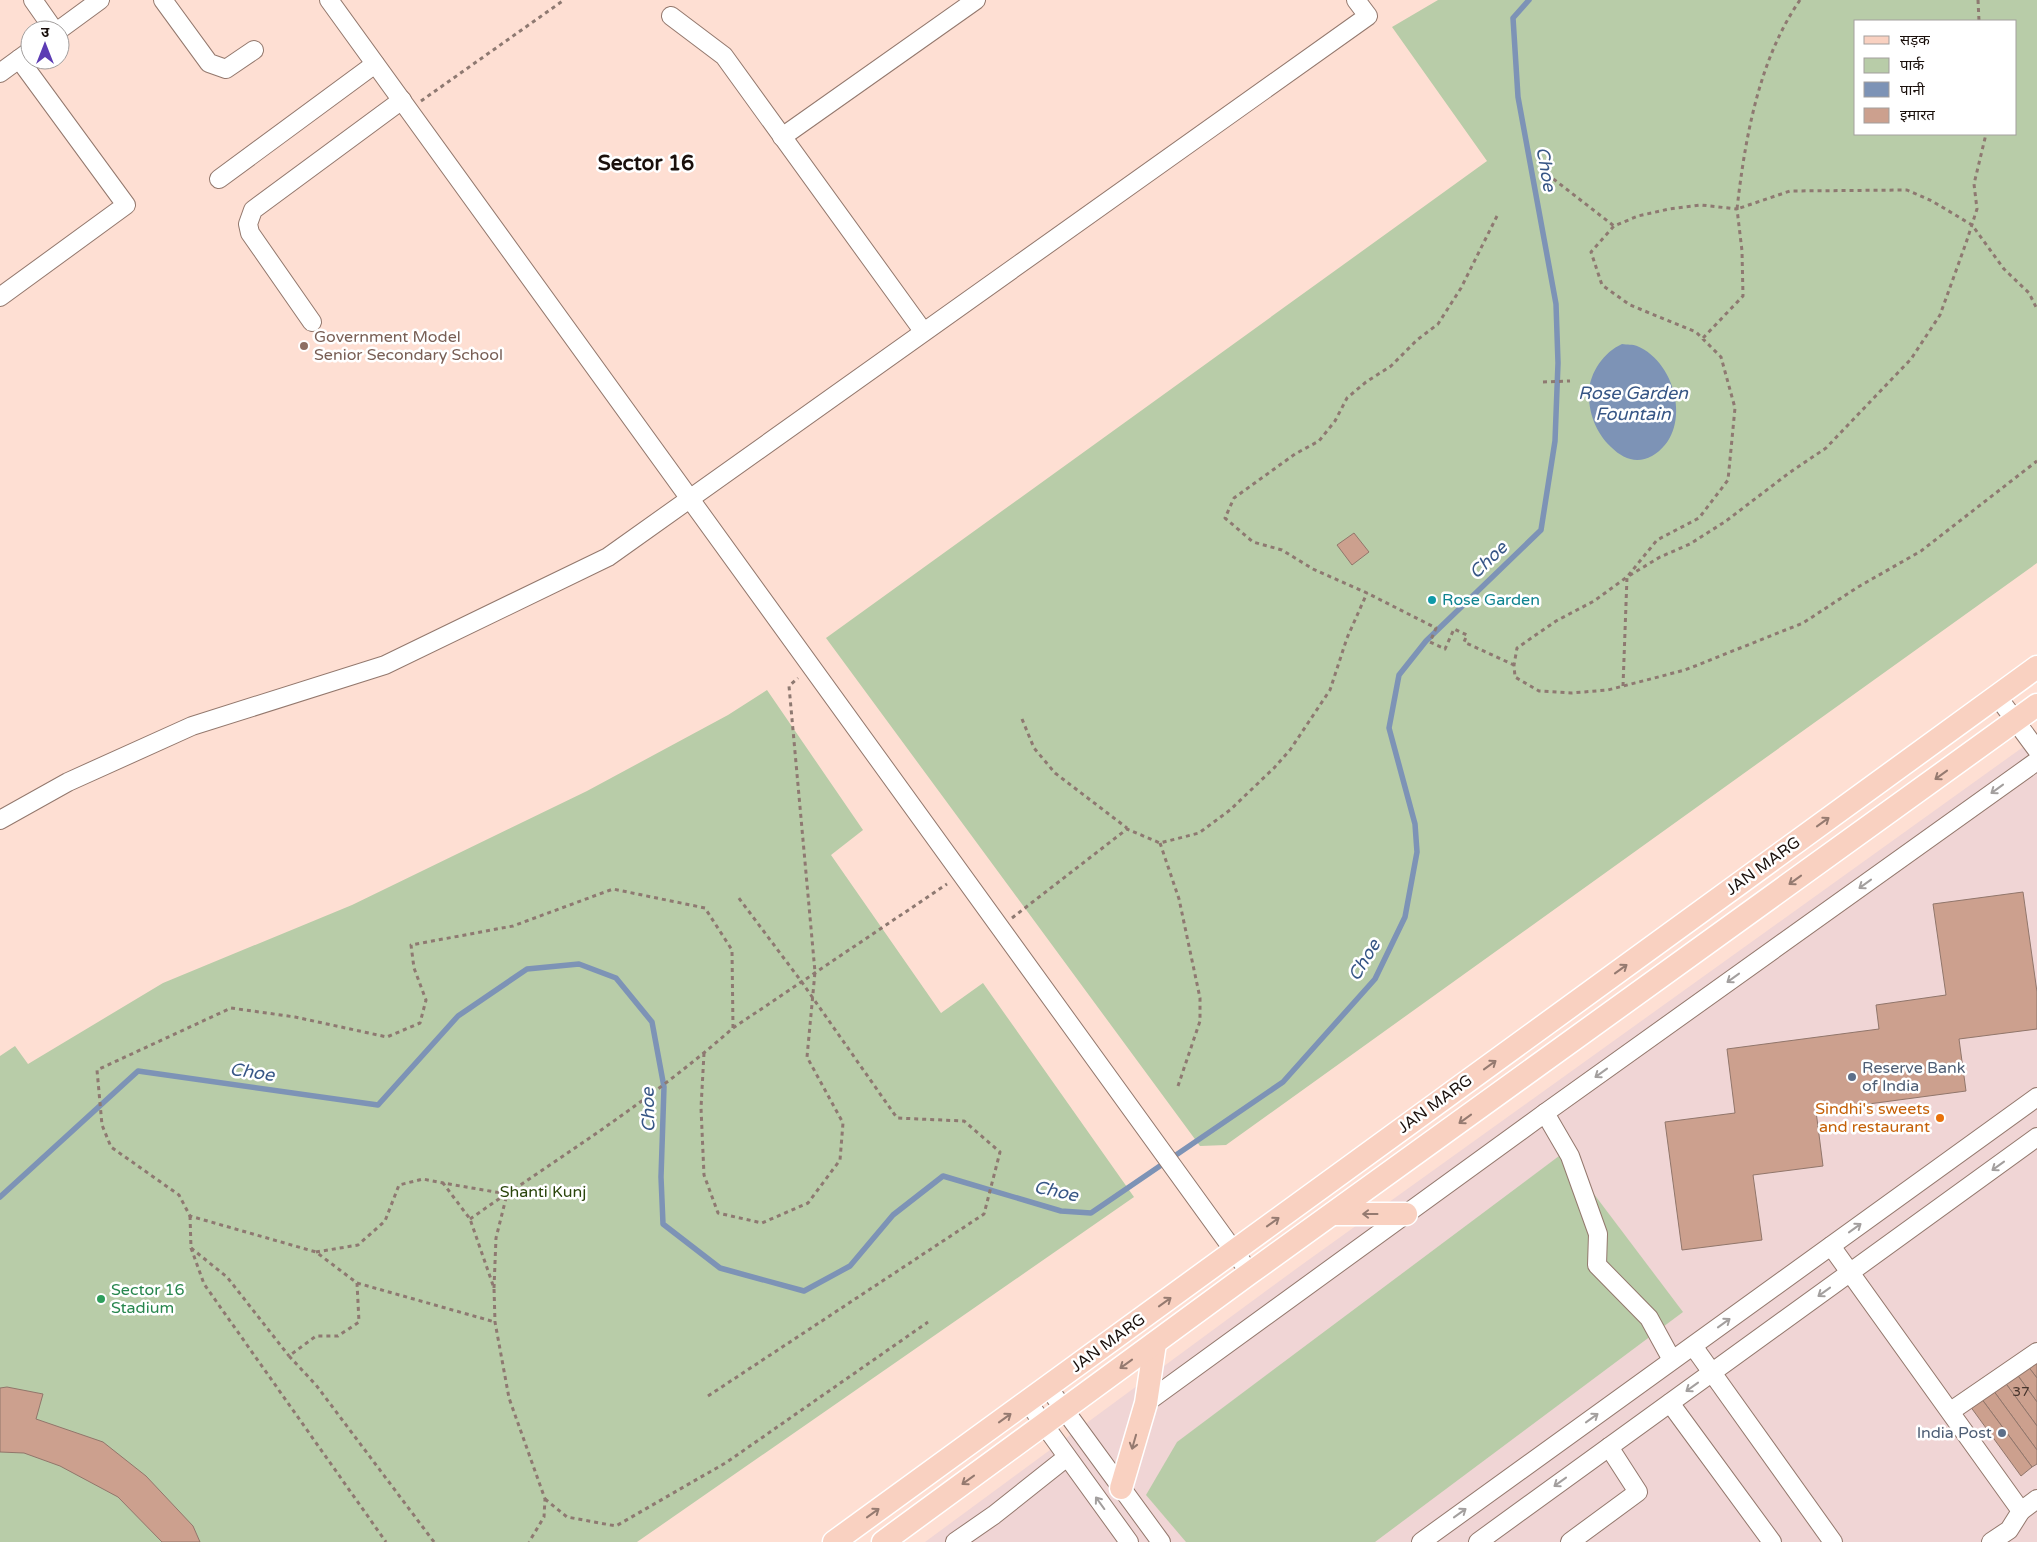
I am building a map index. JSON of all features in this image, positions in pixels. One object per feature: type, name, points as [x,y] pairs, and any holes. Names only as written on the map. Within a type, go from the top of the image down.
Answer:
[{"type":"main road","name":"JAN MARG","points":[[834,1542],[2037,667]]},
{"type":"main road","name":"JAN MARG","points":[[883,1542],[1250,1273],[2037,705]]},
{"type":"main road","points":[[1334,1214],[1406,1214]]},
{"type":"main road","points":[[1121,1488],[1146,1403],[1155,1343]]},
{"type":"street","points":[[33,0],[47,20]]},
{"type":"street","points":[[70,22],[100,0]]},
{"type":"street","points":[[163,0],[209,64],[226,69],[254,50]]},
{"type":"street","points":[[329,0],[1250,1273]]},
{"type":"street","points":[[782,137],[976,0]]},
{"type":"street","points":[[0,820],[68,782],[192,726],[386,666],[608,557],[1368,16],[1356,0]]},
{"type":"street","points":[[671,16],[724,56],[923,331]]},
{"type":"street","points":[[0,73],[20,59]]},
{"type":"street","points":[[219,179],[375,64]]},
{"type":"street","points":[[0,297],[126,205],[35,70]]},
{"type":"street","points":[[312,322],[250,233],[248,224],[253,210],[405,105]]},
{"type":"street","points":[[1998,696],[2037,750]]},
{"type":"street","points":[[1146,1403],[1544,1113],[2037,761]]},
{"type":"street","points":[[1421,1542],[2037,1097]]},
{"type":"street","points":[[1544,1113],[1570,1156],[1598,1234],[1597,1266],[1649,1318],[1672,1360]]},
{"type":"street","points":[[1478,1542],[2037,1137]]},
{"type":"street","points":[[1831,1246],[2021,1511]]},
{"type":"street","points":[[1693,1346],[1834,1542]]},
{"type":"street","points":[[1951,1411],[2037,1352]]},
{"type":"street","points":[[1048,1386],[1160,1542]]},
{"type":"street","points":[[1027,1402],[1128,1542]]},
{"type":"street","points":[[1670,1403],[1769,1541]]},
{"type":"street","points":[[1570,1542],[1638,1492],[1609,1447]]},
{"type":"street","points":[[954,1542],[994,1515],[1067,1457]]},
{"type":"street","points":[[1991,1542],[2012,1536],[2021,1511],[2037,1499]]},
{"type":"path","points":[[405,105],[564,0]]},
{"type":"path","points":[[1702,338],[1743,296],[1737,209],[1742,165],[1764,77],[1784,22],[1800,0]]},
{"type":"path","points":[[1978,0],[1978,20]]},
{"type":"path","points":[[1986,135],[1974,184],[1977,209],[1972,226],[1940,315],[1911,359],[1860,412],[1841,435],[1726,521],[1690,544],[1660,557],[1627,577],[1594,601],[1556,621],[1517,648],[1514,665],[1516,677],[1539,692],[1570,693],[1608,690],[1685,670],[1735,648],[1803,623],[1858,587],[1921,551],[2037,461]]},
{"type":"path","points":[[1547,174],[1614,226]]},
{"type":"path","points":[[1623,686],[1627,577],[1657,540],[1699,518],[1728,480],[1735,408],[1721,357],[1696,332],[1654,313],[1630,306],[1602,285],[1591,252],[1614,226],[1638,216],[1669,209],[1701,205],[1737,209],[1790,191],[1907,190],[1932,201],[1972,226],[2004,270],[2029,293],[2037,309]]},
{"type":"path","points":[[1497,216],[1461,288],[1438,324],[1416,340],[1391,366],[1348,398],[1335,421],[1319,442],[1296,454],[1234,498],[1225,518],[1253,542],[1282,550],[1313,569],[1367,593],[1436,628],[1430,642],[1445,649],[1454,629],[1467,635],[1464,642],[1514,665]]},
{"type":"path","points":[[1543,382],[1570,381]]},
{"type":"path","points":[[1022,720],[1034,748],[1055,774],[1127,829],[1160,844],[1199,833],[1230,810],[1290,750],[1330,690],[1347,638],[1367,593]]},
{"type":"path","points":[[704,1053],[701,1108],[704,1176],[718,1213],[762,1223],[808,1203],[840,1160],[843,1123],[807,1057],[815,972],[789,686],[811,666]]},
{"type":"path","points":[[1000,927],[1127,829]]},
{"type":"path","points":[[1160,844],[1179,899],[1200,998],[1200,1021],[1178,1086]]},
{"type":"path","points":[[470,1219],[599,1132],[704,1053],[733,1028],[962,874]]},
{"type":"path","points":[[390,1542],[386,1541],[204,1284],[192,1248],[190,1216],[179,1195],[111,1147],[102,1125],[98,1070],[231,1008],[296,1017],[387,1037],[420,1023],[426,1000],[414,968],[411,945],[513,926],[613,889],[705,908],[732,950],[733,1028]]},
{"type":"path","points":[[708,1396],[984,1214],[1000,1152],[964,1121],[897,1118],[801,981],[738,897]]},
{"type":"path","points":[[316,1252],[358,1245],[385,1221],[399,1185],[423,1179],[506,1194]]},
{"type":"path","points":[[443,1183],[470,1219],[494,1288]]},
{"type":"path","points":[[506,1194],[496,1238],[495,1322],[509,1398],[545,1499],[544,1517],[529,1542]]},
{"type":"path","points":[[190,1216],[316,1252],[357,1283],[495,1322]]},
{"type":"path","points":[[192,1248],[227,1277],[289,1356],[316,1385],[434,1542]]},
{"type":"path","points":[[289,1356],[316,1336],[338,1336],[360,1322],[357,1283]]},
{"type":"path","points":[[545,1499],[568,1518],[616,1526],[727,1462],[928,1322]]},
{"type":"shaded area","points":[[2037,737],[2037,1542],[925,1542],[1300,1266]]},
{"type":"green space","name":"Rose Garden","points":[[1438,0],[2037,0],[2037,563],[1226,1145],[1200,1146],[826,638],[1487,161],[1392,27]]},
{"type":"green space","name":"Shanti Kunj","points":[[767,690],[863,830],[831,855],[941,1013],[983,983],[1134,1197],[637,1542],[0,1542],[0,1056],[15,1046],[28,1064],[163,983],[352,905],[587,791],[728,715]]},
{"type":"green space","points":[[1563,1153],[1683,1312],[1375,1542],[1186,1542],[1146,1495],[1177,1442]]},
{"type":"water","name":"Rose Garden Fountain","points":[[1622,344],[1635,345],[1651,355],[1662,367],[1671,382],[1675,399],[1676,416],[1673,432],[1665,445],[1652,456],[1641,460],[1630,459],[1620,455],[1611,447],[1597,429],[1590,407],[1589,392],[1595,370],[1609,352]]},
{"type":"building","points":[[1354,533],[1369,552],[1352,565],[1337,545]]},
{"type":"building","points":[[2023,892],[2037,992],[2037,1029],[1959,1039],[1966,1091],[1816,1111],[1823,1166],[1753,1175],[1762,1240],[1682,1250],[1665,1122],[1735,1113],[1727,1049],[1879,1029],[1876,1005],[1946,995],[1933,904]]},
{"type":"building","points":[[2037,1357],[2037,1378],[2027,1365]]},
{"type":"building","points":[[2027,1365],[2037,1378],[2037,1402],[2016,1373]]},
{"type":"building","points":[[2016,1373],[2037,1402],[2037,1426],[2004,1381]]},
{"type":"building","points":[[2004,1381],[2037,1426],[2037,1450],[1993,1390]]},
{"type":"building","points":[[7,1387],[43,1394],[36,1419],[103,1442],[146,1476],[193,1526],[200,1542],[162,1542],[118,1497],[60,1466],[24,1453],[0,1452],[0,1388]]},
{"type":"building","points":[[1993,1390],[2037,1450],[2037,1464],[2032,1467],[1981,1398]]},
{"type":"building","points":[[1981,1398],[2032,1467],[2021,1476],[1970,1406]]},
{"type":"waterway","name":"Choe","points":[[0,1197],[138,1071],[378,1105],[458,1016],[527,969],[579,964],[616,978],[652,1022],[664,1087],[661,1177],[663,1224],[720,1268],[804,1291],[850,1266],[893,1215],[943,1176],[1061,1211],[1091,1213],[1283,1082],[1375,979],[1405,917],[1417,852],[1415,824],[1389,728],[1399,675],[1426,641],[1541,530],[1555,441],[1558,363],[1556,304],[1518,97],[1513,18],[1529,0]]},
{"type":"place","name":"Government Model Senior Secondary School","points":[[304,346]]},
{"type":"place","name":"Rose Garden","points":[[1432,600]]},
{"type":"place","name":"Reserve Bank of India","points":[[1852,1077]]},
{"type":"place","name":"Sindhi's sweets and restaurant","points":[[1940,1118]]},
{"type":"place","name":"Sector 16 Stadium","points":[[101,1299]]},
{"type":"place","name":"India Post","points":[[2002,1433]]},
{"type":"district","name":"Sector 16","points":[[646,163]]}]
